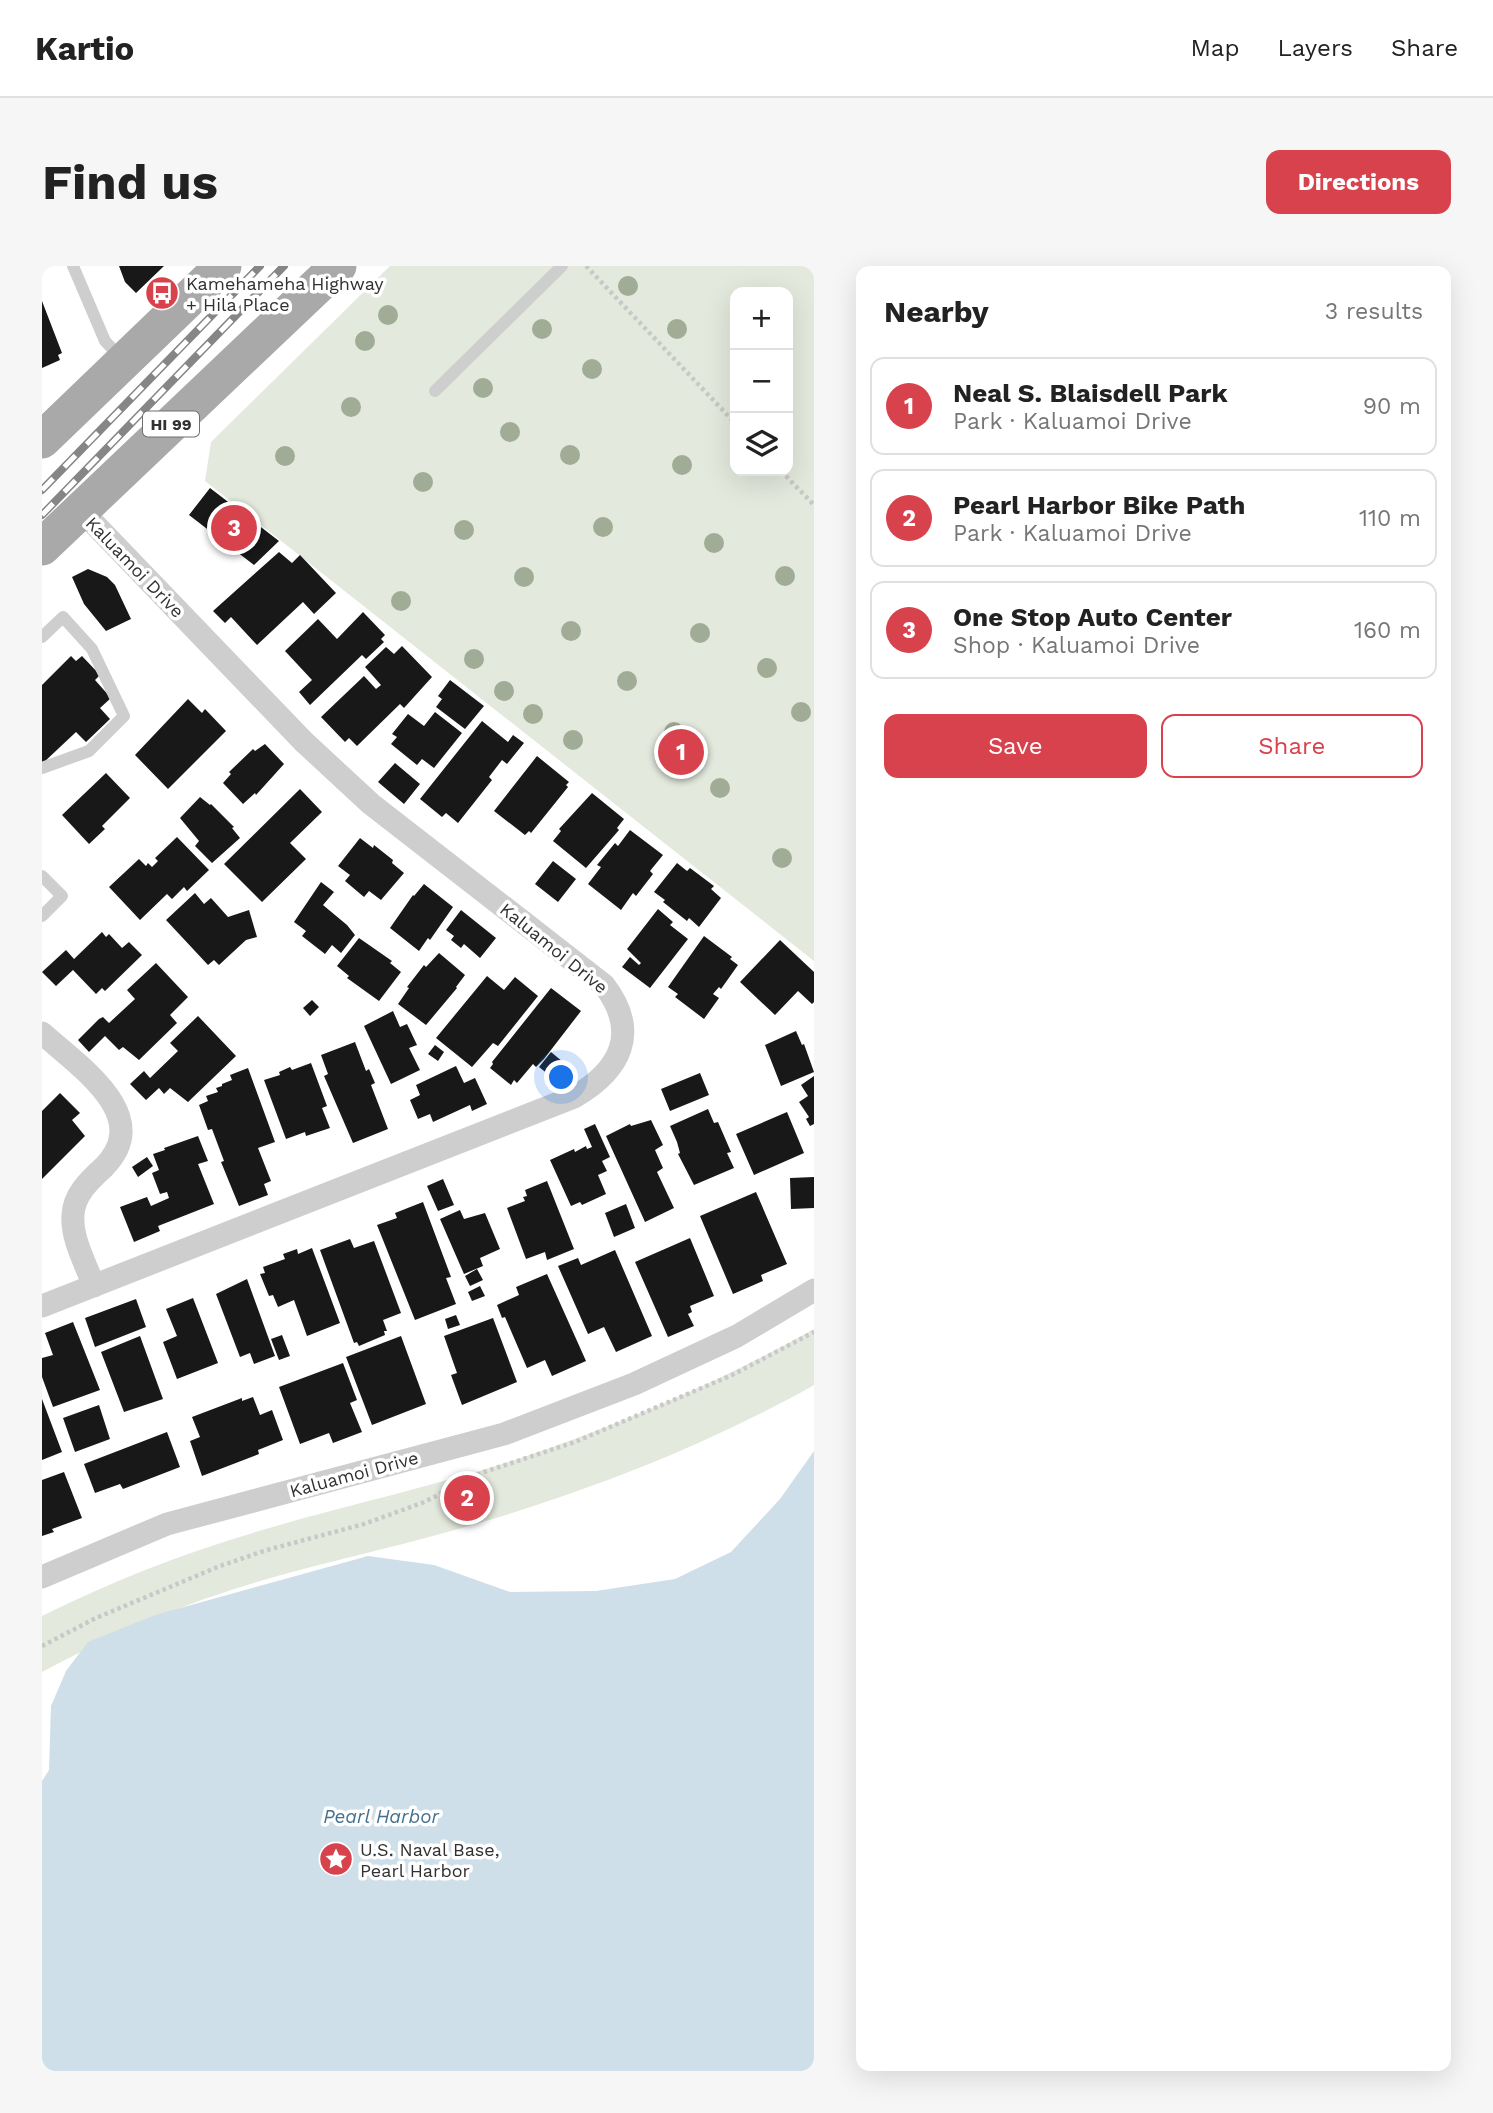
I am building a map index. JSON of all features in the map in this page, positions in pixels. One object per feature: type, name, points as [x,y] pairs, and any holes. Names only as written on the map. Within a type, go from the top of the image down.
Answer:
[{"type":"main road","points":[[48,430],[223,266]]},
{"type":"main road","name":"HI 99","points":[[42,547],[338,266]]},
{"type":"street","name":"Kaluamoi Drive","points":[[42,1306],[574,1097],[600,1081],[609,1070],[622,1043],[623,1026],[615,1001],[604,985],[371,804],[296,734],[80,510]]},
{"type":"street","points":[[42,1033],[113,1100],[122,1126],[120,1144],[114,1157],[88,1182],[74,1205],[74,1230],[94,1286]]},
{"type":"street","name":"Kaluamoi Drive","points":[[42,1577],[167,1524],[504,1434],[634,1384],[737,1336],[814,1290]]},
{"type":"lane","points":[[73,266],[105,341],[124,361]]},
{"type":"lane","points":[[435,391],[562,266]]},
{"type":"lane","points":[[42,637],[63,617],[92,649],[124,716],[89,751],[42,768]]},
{"type":"lane","points":[[42,876],[62,896],[42,916]]},
{"type":"path","points":[[586,266],[730,418]]},
{"type":"path","points":[[786,476],[814,505]]},
{"type":"path","points":[[42,1646],[107,1613],[220,1566],[267,1550],[364,1524],[422,1503],[484,1472],[575,1442],[732,1375],[814,1332]]},
{"type":"shaded area","points":[[390,266],[814,266],[814,961],[205,481],[211,442]]},
{"type":"shaded area","points":[[814,1329],[814,1385],[683,1450],[591,1486],[497,1518],[281,1575],[201,1600],[94,1645],[42,1672],[42,1616],[95,1591],[176,1558],[231,1540],[458,1477],[561,1444],[708,1383]]},
{"type":"water","name":"Pearl Harbor","points":[[814,1451],[814,2071],[42,2071],[42,1781],[49,1770],[51,1706],[66,1671],[88,1642],[155,1615],[368,1556],[434,1565],[510,1592],[596,1591],[675,1579],[731,1552],[780,1499]]},
{"type":"building","points":[[119,266],[164,266],[136,293],[125,282]]},
{"type":"building","points":[[42,301],[62,353],[58,355],[60,360],[42,368]]},
{"type":"building","points":[[210,488],[279,541],[254,565],[189,515]]},
{"type":"building","points":[[279,552],[292,563],[300,555],[336,593],[314,614],[303,602],[257,645],[231,617],[225,623],[213,611]]},
{"type":"building","points":[[88,569],[107,577],[115,585],[131,619],[106,631],[84,604],[72,577]]},
{"type":"building","points":[[363,612],[385,635],[381,639],[384,642],[366,659],[362,655],[310,705],[299,692],[312,680],[285,651],[318,619],[337,639]]},
{"type":"building","points":[[402,646],[432,677],[404,708],[400,704],[357,746],[349,738],[345,742],[321,717],[364,676],[376,689],[381,685],[365,667],[386,647],[394,654]]},
{"type":"building","points":[[71,656],[76,661],[82,656],[100,675],[95,680],[111,698],[100,708],[110,719],[86,742],[76,732],[42,764],[42,685]]},
{"type":"building","points":[[450,680],[484,706],[465,729],[436,707],[442,699],[438,696]]},
{"type":"building","points":[[188,699],[202,713],[205,709],[226,731],[168,789],[135,755]]},
{"type":"building","points":[[435,712],[462,733],[434,768],[422,759],[417,765],[391,744],[397,737],[392,734],[408,714],[424,726]]},
{"type":"building","points":[[482,721],[508,742],[513,735],[524,743],[507,764],[502,760],[489,777],[492,780],[458,823],[446,813],[442,817],[420,799]]},
{"type":"building","points":[[265,744],[284,764],[256,795],[255,793],[243,804],[223,783],[231,774],[229,772],[253,749],[255,751]]},
{"type":"building","points":[[537,756],[569,782],[566,785],[568,787],[531,833],[529,831],[525,835],[494,811]]},
{"type":"building","points":[[395,763],[420,784],[404,804],[378,782]]},
{"type":"building","points":[[106,773],[130,798],[102,826],[105,829],[89,844],[62,815]]},
{"type":"building","points":[[300,789],[322,812],[290,843],[306,859],[262,902],[224,864]]},
{"type":"building","points":[[592,793],[624,819],[617,828],[619,830],[586,868],[553,841],[561,831],[559,829]]},
{"type":"building","points":[[200,797],[234,827],[232,828],[240,838],[212,863],[195,846],[199,841],[180,818]]},
{"type":"building","points":[[630,830],[663,855],[650,871],[653,874],[636,896],[633,893],[621,910],[588,884],[601,867],[597,865],[615,843],[618,846]]},
{"type":"building","points":[[177,837],[209,870],[187,891],[184,887],[172,899],[167,894],[140,920],[109,887],[139,859],[146,866],[148,863],[152,867],[158,861],[155,858]]},
{"type":"building","points":[[360,838],[393,860],[392,863],[404,873],[381,900],[369,891],[364,897],[345,881],[350,875],[338,866]]},
{"type":"building","points":[[553,861],[576,879],[558,902],[535,884]]},
{"type":"building","points":[[677,863],[687,871],[690,868],[714,886],[711,889],[721,898],[699,927],[689,918],[687,921],[654,892]]},
{"type":"building","points":[[321,882],[334,892],[323,905],[355,935],[341,953],[332,945],[325,954],[302,936],[306,931],[294,922]]},
{"type":"building","points":[[424,884],[453,907],[419,951],[390,928]]},
{"type":"building","points":[[195,893],[204,904],[211,898],[228,917],[249,910],[257,937],[246,940],[219,965],[214,960],[208,965],[166,920]]},
{"type":"building","points":[[658,909],[673,922],[670,925],[688,939],[650,988],[622,967],[630,957],[639,965],[641,963],[627,949]]},
{"type":"building","points":[[461,910],[496,938],[480,958],[464,944],[461,948],[451,940],[454,936],[446,930]]},
{"type":"building","points":[[102,932],[106,937],[109,934],[122,948],[129,942],[142,955],[105,991],[102,988],[96,994],[73,970],[56,986],[42,972],[66,950],[74,959]]},
{"type":"building","points":[[704,936],[732,957],[730,959],[738,965],[721,989],[719,987],[713,994],[719,998],[704,1019],[675,997],[678,994],[668,987]]},
{"type":"building","points":[[359,938],[392,961],[390,963],[401,972],[379,1001],[347,978],[349,976],[337,966]]},
{"type":"building","points":[[780,940],[814,972],[814,1002],[812,1004],[798,991],[775,1015],[740,982]]},
{"type":"building","points":[[439,953],[465,975],[426,1025],[398,1004],[424,965],[426,967]]},
{"type":"building","points":[[156,963],[188,997],[170,1015],[177,1023],[139,1060],[123,1047],[119,1050],[105,1036],[89,1052],[78,1040],[99,1019],[103,1017],[109,1023],[135,999],[127,990]]},
{"type":"building","points":[[487,976],[504,990],[515,977],[538,996],[498,1046],[493,1043],[472,1067],[436,1038]]},
{"type":"building","points":[[551,988],[581,1011],[544,1059],[536,1067],[533,1064],[517,1083],[514,1080],[511,1085],[490,1068],[492,1062]]},
{"type":"building","points":[[312,1000],[319,1007],[310,1016],[303,1008]]},
{"type":"building","points":[[393,1011],[400,1027],[407,1024],[417,1045],[409,1048],[420,1070],[391,1084],[364,1026]]},
{"type":"building","points":[[198,1016],[236,1056],[188,1102],[170,1088],[164,1094],[159,1088],[146,1100],[130,1084],[144,1071],[150,1078],[178,1051],[170,1043]]},
{"type":"building","points":[[796,1031],[814,1072],[781,1086],[765,1045]]},
{"type":"building","points":[[355,1042],[366,1071],[369,1069],[375,1083],[371,1085],[388,1129],[353,1143],[324,1076],[328,1074],[321,1055]]},
{"type":"building","points":[[435,1045],[444,1052],[438,1061],[428,1054]]},
{"type":"building","points":[[551,1052],[569,1067],[558,1082],[539,1067]]},
{"type":"building","points":[[311,1063],[327,1106],[322,1108],[330,1128],[306,1136],[305,1132],[286,1139],[264,1080],[280,1075],[279,1072],[290,1067],[292,1070]]},
{"type":"building","points":[[456,1066],[464,1083],[475,1078],[487,1104],[472,1111],[470,1105],[433,1122],[430,1114],[418,1119],[410,1100],[420,1095],[416,1085]]},
{"type":"building","points":[[248,1068],[275,1142],[258,1148],[271,1181],[264,1184],[268,1195],[239,1206],[221,1162],[224,1161],[212,1129],[208,1130],[199,1105],[208,1101],[206,1096],[218,1092],[216,1088],[232,1080],[230,1075]]},
{"type":"building","points":[[700,1073],[709,1095],[670,1111],[661,1089]]},
{"type":"building","points":[[814,1076],[814,1124],[810,1126],[806,1119],[809,1117],[799,1102],[808,1096],[801,1085]]},
{"type":"building","points":[[60,1093],[80,1113],[72,1120],[85,1136],[42,1179],[42,1111]]},
{"type":"building","points":[[708,1109],[714,1123],[718,1122],[731,1152],[727,1153],[734,1168],[694,1185],[678,1154],[677,1142],[670,1126]]},
{"type":"building","points":[[787,1112],[804,1153],[754,1175],[736,1134]]},
{"type":"building","points":[[651,1120],[663,1145],[655,1150],[663,1168],[657,1172],[674,1208],[645,1222],[606,1136],[630,1124],[631,1126]]},
{"type":"building","points":[[595,1124],[610,1157],[602,1161],[607,1171],[598,1175],[606,1194],[582,1205],[580,1202],[571,1206],[550,1160],[574,1149],[575,1152],[586,1146],[587,1149],[592,1147],[584,1129]]},
{"type":"building","points":[[198,1136],[208,1161],[198,1164],[214,1204],[158,1226],[160,1231],[134,1242],[120,1207],[147,1197],[151,1206],[169,1198],[167,1192],[160,1194],[152,1173],[159,1170],[153,1154]]},
{"type":"building","points":[[147,1157],[153,1166],[138,1177],[132,1167]]},
{"type":"building","points":[[814,1177],[814,1208],[791,1209],[790,1178]]},
{"type":"building","points":[[443,1179],[454,1205],[438,1211],[427,1186]]},
{"type":"building","points":[[547,1181],[574,1249],[547,1260],[545,1252],[526,1259],[507,1208],[525,1201],[525,1190]]},
{"type":"building","points":[[756,1192],[787,1264],[761,1275],[763,1281],[733,1294],[700,1216]]},
{"type":"building","points":[[423,1202],[451,1277],[446,1278],[456,1304],[415,1320],[377,1225],[397,1218],[395,1213]]},
{"type":"building","points":[[626,1204],[635,1228],[614,1237],[605,1213]]},
{"type":"building","points":[[460,1210],[464,1219],[485,1213],[500,1249],[480,1258],[483,1266],[464,1274],[440,1219]]},
{"type":"building","points":[[690,1238],[714,1296],[690,1306],[692,1312],[688,1314],[694,1326],[668,1337],[635,1262]]},
{"type":"building","points":[[350,1239],[354,1248],[374,1241],[401,1313],[383,1320],[387,1331],[384,1331],[385,1335],[359,1346],[357,1342],[354,1343],[320,1250]]},
{"type":"building","points":[[312,1248],[340,1323],[307,1336],[294,1300],[278,1307],[273,1295],[269,1296],[260,1274],[265,1273],[263,1267],[285,1259],[283,1254],[297,1249],[298,1254]]},
{"type":"building","points":[[615,1250],[652,1336],[616,1352],[604,1327],[588,1334],[558,1266],[578,1258],[581,1265]]},
{"type":"building","points":[[477,1269],[483,1280],[470,1286],[465,1276]]},
{"type":"building","points":[[547,1274],[586,1361],[552,1376],[545,1360],[527,1368],[497,1305],[519,1295],[516,1287]]},
{"type":"building","points":[[247,1279],[275,1356],[254,1364],[250,1353],[240,1357],[216,1294]]},
{"type":"building","points":[[480,1286],[485,1296],[472,1301],[468,1292]]},
{"type":"building","points":[[193,1298],[218,1363],[177,1379],[163,1342],[177,1336],[166,1309]]},
{"type":"building","points":[[136,1299],[146,1327],[95,1347],[85,1318]]},
{"type":"building","points":[[456,1315],[460,1325],[448,1329],[445,1319]]},
{"type":"building","points":[[493,1318],[517,1382],[462,1405],[451,1375],[457,1373],[444,1336]]},
{"type":"building","points":[[73,1322],[100,1390],[53,1407],[42,1377],[42,1358],[53,1355],[45,1333]]},
{"type":"building","points":[[282,1335],[290,1356],[279,1360],[271,1339]]},
{"type":"building","points":[[140,1336],[163,1399],[124,1412],[101,1352]]},
{"type":"building","points":[[401,1336],[426,1404],[372,1425],[346,1357]]},
{"type":"building","points":[[343,1363],[357,1400],[350,1403],[362,1432],[333,1443],[329,1433],[300,1444],[279,1387]]},
{"type":"building","points":[[253,1397],[260,1415],[272,1410],[283,1440],[258,1450],[259,1454],[202,1476],[190,1441],[200,1437],[192,1417],[242,1398],[242,1401]]},
{"type":"building","points":[[42,1399],[62,1452],[42,1460]]},
{"type":"building","points":[[99,1405],[110,1439],[75,1452],[63,1418]]},
{"type":"building","points":[[167,1432],[180,1467],[123,1489],[120,1484],[95,1493],[84,1464]]},
{"type":"building","points":[[64,1472],[82,1518],[52,1529],[54,1532],[42,1536],[42,1480]]},
{"type":"railway","points":[[42,490],[260,266]]},
{"type":"railway","points":[[42,515],[284,266]]},
{"type":"place","name":"Kamehameha Highway + Hila Place","points":[[162,293]]},
{"type":"place","name":"One Stop Auto Center","points":[[234,528]]},
{"type":"place","name":"Neal S. Blaisdell Park","points":[[681,752]]},
{"type":"place","name":"Pearl Harbor Bike Path","points":[[467,1498]]},
{"type":"place","name":"U.S. Naval Base, Pearl Harbor","points":[[336,1859]]}]
